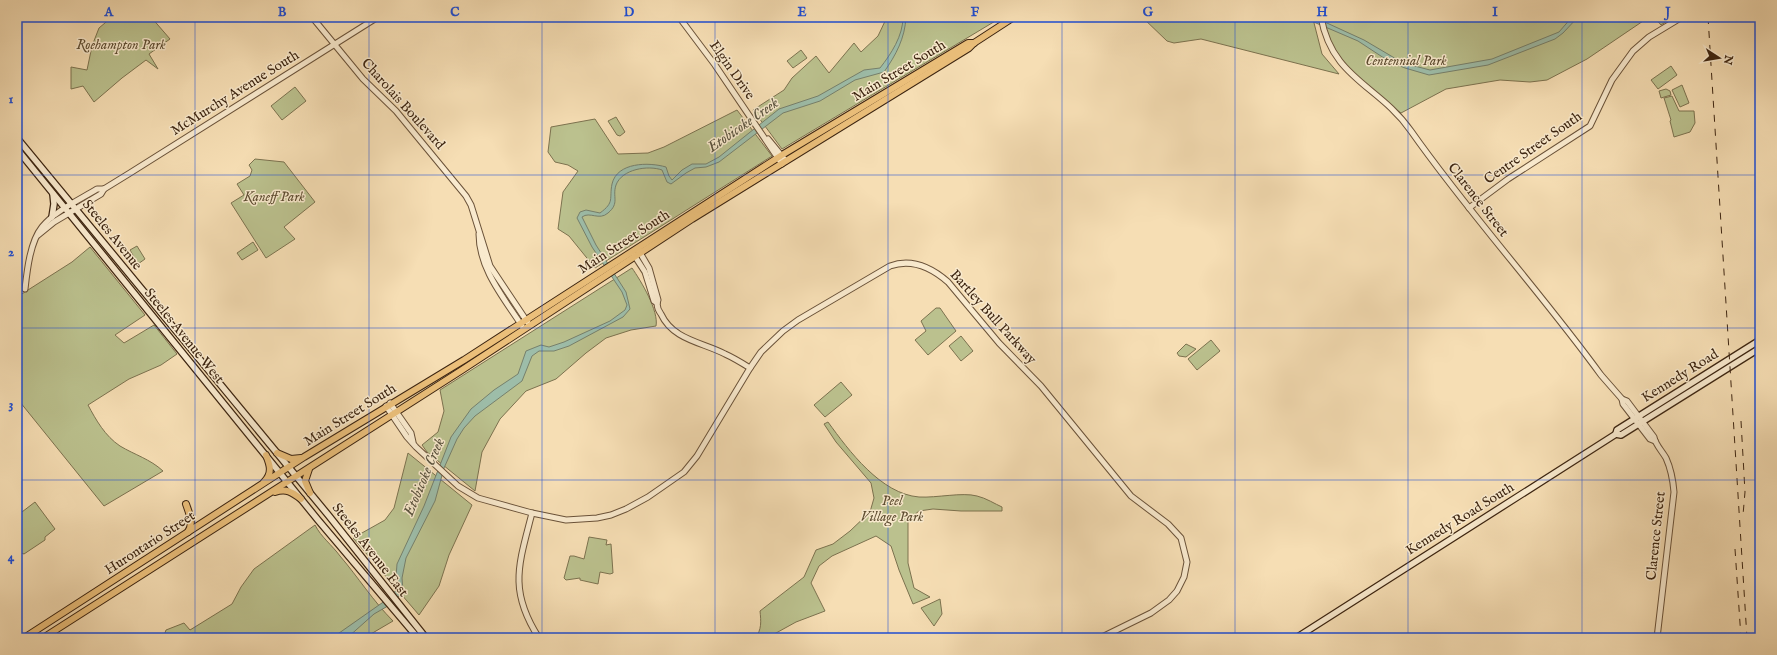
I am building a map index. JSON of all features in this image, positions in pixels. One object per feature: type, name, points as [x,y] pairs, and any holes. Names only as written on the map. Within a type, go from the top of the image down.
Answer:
[{"type":"main road","name":"Main Street South","points":[[636,252],[969,48],[974,43],[1014,17]]},
{"type":"main road","name":"Main Street South","points":[[296,476],[527,327],[601,275],[780,156],[968,43],[974,43]]},
{"type":"main road","name":"Steeles Avenue","points":[[17,138],[189,347]]},
{"type":"main road","name":"Steeles Avenue","points":[[17,150],[67,211]]},
{"type":"main road","points":[[52,218],[54,204],[53,194]]},
{"type":"main road","name":"Steeles Avenue West","points":[[67,211],[280,473]]},
{"type":"main road","name":"Main Street South","points":[[289,468],[388,404],[464,360],[523,321],[601,275]]},
{"type":"main road","points":[[142,303],[149,298]]},
{"type":"main road","name":"Kennedy Road","points":[[1638,420],[1760,340]]},
{"type":"main road","points":[[182,353],[189,347]]},
{"type":"main road","name":"Steeles Avenue West","points":[[189,347],[289,468]]},
{"type":"main road","name":"Kennedy Road","points":[[1638,420],[1760,348]]},
{"type":"main road","points":[[220,400],[226,403],[235,404]]},
{"type":"main road","name":"Kennedy Road South","points":[[1296,638],[1616,434],[1621,435],[1638,420]]},
{"type":"main road","points":[[345,432],[351,441]]},
{"type":"main road","points":[[277,453],[291,459],[304,457]]},
{"type":"main road","points":[[260,486],[270,473],[270,464],[266,455]]},
{"type":"main road","points":[[309,467],[305,479],[310,493]]},
{"type":"main road","points":[[289,468],[296,476]]},
{"type":"main road","name":"Hurontario Street","points":[[24,638],[289,468]]},
{"type":"main road","points":[[280,473],[287,482]]},
{"type":"main road","name":"Hurontario Street","points":[[43,638],[296,476]]},
{"type":"main road","name":"Steeles Avenue East","points":[[296,476],[402,614],[418,638]]},
{"type":"main road","name":"Steeles Avenue East","points":[[287,482],[381,588]]},
{"type":"main road","points":[[268,494],[285,490],[301,499]]},
{"type":"main road","points":[[186,504],[191,522],[191,528],[187,533]]},
{"type":"main road","name":"Steeles Avenue East","points":[[402,614],[426,638]]},
{"type":"street","name":"Charolais Boulevard","points":[[312,17],[363,79],[396,111],[455,182],[471,205],[479,234],[494,275],[527,327]]},
{"type":"street","name":"McMurchy Avenue South","points":[[67,211],[97,189],[104,189],[378,17]]},
{"type":"street","name":"Elgin Drive","points":[[679,17],[784,162]]},
{"type":"street","name":"Clarence Street","points":[[1322,17],[1324,30],[1335,56],[1356,79],[1380,98],[1403,121],[1469,208],[1622,399],[1627,401],[1638,420],[1654,437],[1667,460],[1672,473],[1674,492],[1657,638]]},
{"type":"street","name":"Centre Street South","points":[[1469,208],[1508,179],[1590,126],[1612,80],[1632,51],[1650,37],[1682,17]]},
{"type":"street","points":[[25,289],[30,255],[41,228],[52,218],[67,211]]},
{"type":"street","points":[[38,236],[67,211]]},
{"type":"street","points":[[636,252],[645,272],[654,301],[657,303],[663,320],[669,327],[679,335],[725,354],[750,368]]},
{"type":"street","name":"Bartley Bull Parkway","points":[[388,404],[411,433],[413,443],[458,486],[478,498],[532,513],[566,520],[597,518],[611,515],[626,509],[673,481],[684,472],[697,456],[761,352],[783,331],[877,272],[896,263],[926,266],[939,274],[958,293],[1020,367],[1041,386],[1131,496],[1168,524],[1181,538],[1186,562],[1184,577],[1177,591],[1169,600],[1151,613],[1100,638]]},
{"type":"street","points":[[532,513],[518,569],[518,582],[529,623],[539,638]]},
{"type":"green space","name":"Roehampton Park","points":[[112,17],[151,17],[170,39],[149,54],[158,69],[146,60],[94,102],[83,86],[71,89],[71,67],[87,70],[92,46],[99,28]]},
{"type":"green space","points":[[887,17],[1002,17],[782,149],[753,110],[784,90],[792,78],[816,56],[829,73],[854,43],[861,52],[878,36]]},
{"type":"green space","points":[[1142,17],[1311,17],[1313,19],[1322,54],[1339,74],[1201,39],[1174,43],[1167,41]]},
{"type":"green space","name":"Centennial Park","points":[[1323,17],[1649,17],[1587,59],[1547,80],[1530,82],[1500,80],[1446,89],[1401,113],[1365,85],[1334,52],[1330,44]]},
{"type":"green space","points":[[1654,17],[1673,17],[1661,25]]},
{"type":"green space","points":[[801,50],[807,58],[793,68],[787,61]]},
{"type":"green space","points":[[1671,66],[1677,75],[1658,89],[1651,80]]},
{"type":"green space","points":[[1682,85],[1689,103],[1680,107],[1672,90]]},
{"type":"green space","points":[[295,87],[306,101],[282,120],[271,106]]},
{"type":"green space","points":[[1666,89],[1670,91],[1671,95],[1661,98],[1659,91]]},
{"type":"green space","points":[[1672,96],[1679,111],[1694,111],[1695,123],[1690,132],[1674,137],[1671,120],[1664,98]]},
{"type":"green space","points":[[737,110],[772,156],[595,268],[569,236],[558,229],[563,192],[578,171],[568,165],[555,162],[548,152],[551,127],[595,119],[618,154],[648,153],[664,147]]},
{"type":"green space","points":[[616,117],[625,132],[620,136],[617,135],[608,121]]},
{"type":"green space","name":"Kaneff Park","points":[[255,159],[284,162],[315,202],[284,227],[295,239],[266,258],[231,203],[244,195],[237,184],[250,176],[252,170],[249,165]]},
{"type":"green space","points":[[253,242],[258,250],[242,260],[237,253]]},
{"type":"green space","points":[[137,246],[145,259],[138,264],[130,250]]},
{"type":"green space","points":[[90,247],[145,315],[115,335],[124,343],[154,325],[177,354],[161,365],[129,379],[88,405],[101,427],[115,442],[153,463],[163,471],[104,506],[20,402],[17,407],[17,297],[72,262]]},
{"type":"green space","points":[[632,268],[652,304],[655,312],[656,326],[631,330],[606,338],[556,379],[526,391],[500,419],[482,452],[475,491],[427,452],[422,445],[438,432],[444,411],[440,390]]},
{"type":"green space","points":[[936,308],[940,308],[956,331],[928,355],[915,340],[926,331],[921,321]]},
{"type":"green space","points":[[961,336],[973,351],[961,361],[949,346]]},
{"type":"green space","points":[[1211,340],[1220,351],[1197,370],[1188,359]]},
{"type":"green space","points":[[1186,344],[1196,349],[1186,357],[1179,356],[1177,353]]},
{"type":"green space","points":[[841,382],[852,395],[825,417],[814,405]]},
{"type":"green space","name":"Peel Village Park","points":[[828,422],[856,458],[879,480],[892,488],[905,494],[919,497],[964,495],[977,496],[1002,507],[1002,511],[933,509],[919,511],[908,520],[908,563],[914,588],[930,597],[913,604],[891,546],[876,536],[832,556],[819,566],[811,583],[825,611],[796,622],[767,638],[755,638],[760,629],[760,611],[804,577],[816,550],[833,544],[850,531],[870,512],[874,498],[871,483],[836,442],[824,424]]},
{"type":"green space","points":[[408,453],[472,505],[449,555],[439,586],[419,615],[353,538],[385,520],[394,508]]},
{"type":"green space","points":[[35,502],[55,529],[45,537],[45,540],[24,554],[18,549],[17,545],[17,521],[22,520],[18,515]]},
{"type":"green space","points":[[315,525],[393,621],[364,638],[163,638],[166,630],[184,623],[190,630],[232,604],[241,587],[254,569]]},
{"type":"green space","points":[[589,537],[607,540],[606,545],[611,544],[613,573],[610,574],[600,572],[598,584],[580,580],[580,578],[566,580],[564,578],[570,556],[584,559]]},
{"type":"green space","points":[[940,599],[942,614],[934,626],[921,608]]},
{"type":"shaded area","points":[[903,17],[906,17],[902,39],[896,53],[884,72],[855,80],[820,101],[783,113],[719,162],[706,167],[695,168],[671,184],[667,182],[662,170],[643,168],[630,172],[624,175],[616,185],[615,203],[608,213],[601,216],[585,215],[582,217],[596,245],[626,292],[630,309],[623,317],[569,346],[554,351],[539,351],[532,356],[522,381],[475,416],[464,428],[457,439],[444,468],[435,501],[406,558],[402,578],[403,591],[393,603],[374,614],[347,638],[332,638],[389,598],[397,589],[397,564],[424,506],[451,437],[471,409],[494,390],[518,374],[526,351],[541,345],[549,347],[564,342],[610,321],[625,310],[627,305],[622,292],[592,247],[577,218],[580,212],[586,210],[600,213],[608,206],[610,203],[612,184],[620,171],[634,165],[659,165],[666,167],[672,180],[682,170],[692,164],[706,164],[719,157],[779,109],[818,96],[864,70],[880,68],[899,38]]},
{"type":"shaded area","points":[[1302,17],[1316,18],[1364,40],[1403,63],[1430,70],[1492,59],[1559,32],[1572,17],[1578,17],[1555,39],[1488,65],[1429,75],[1390,62],[1358,41]]},
{"type":"waterway","name":"Etobicoke Creek","points":[[222,638],[225,636],[234,638]]},
{"type":"railway","points":[[1708,17],[1747,638]]},
{"type":"railway","points":[[1741,421],[1745,492],[1743,515]]},
{"type":"railway","points":[[1735,549],[1741,638]]}]
